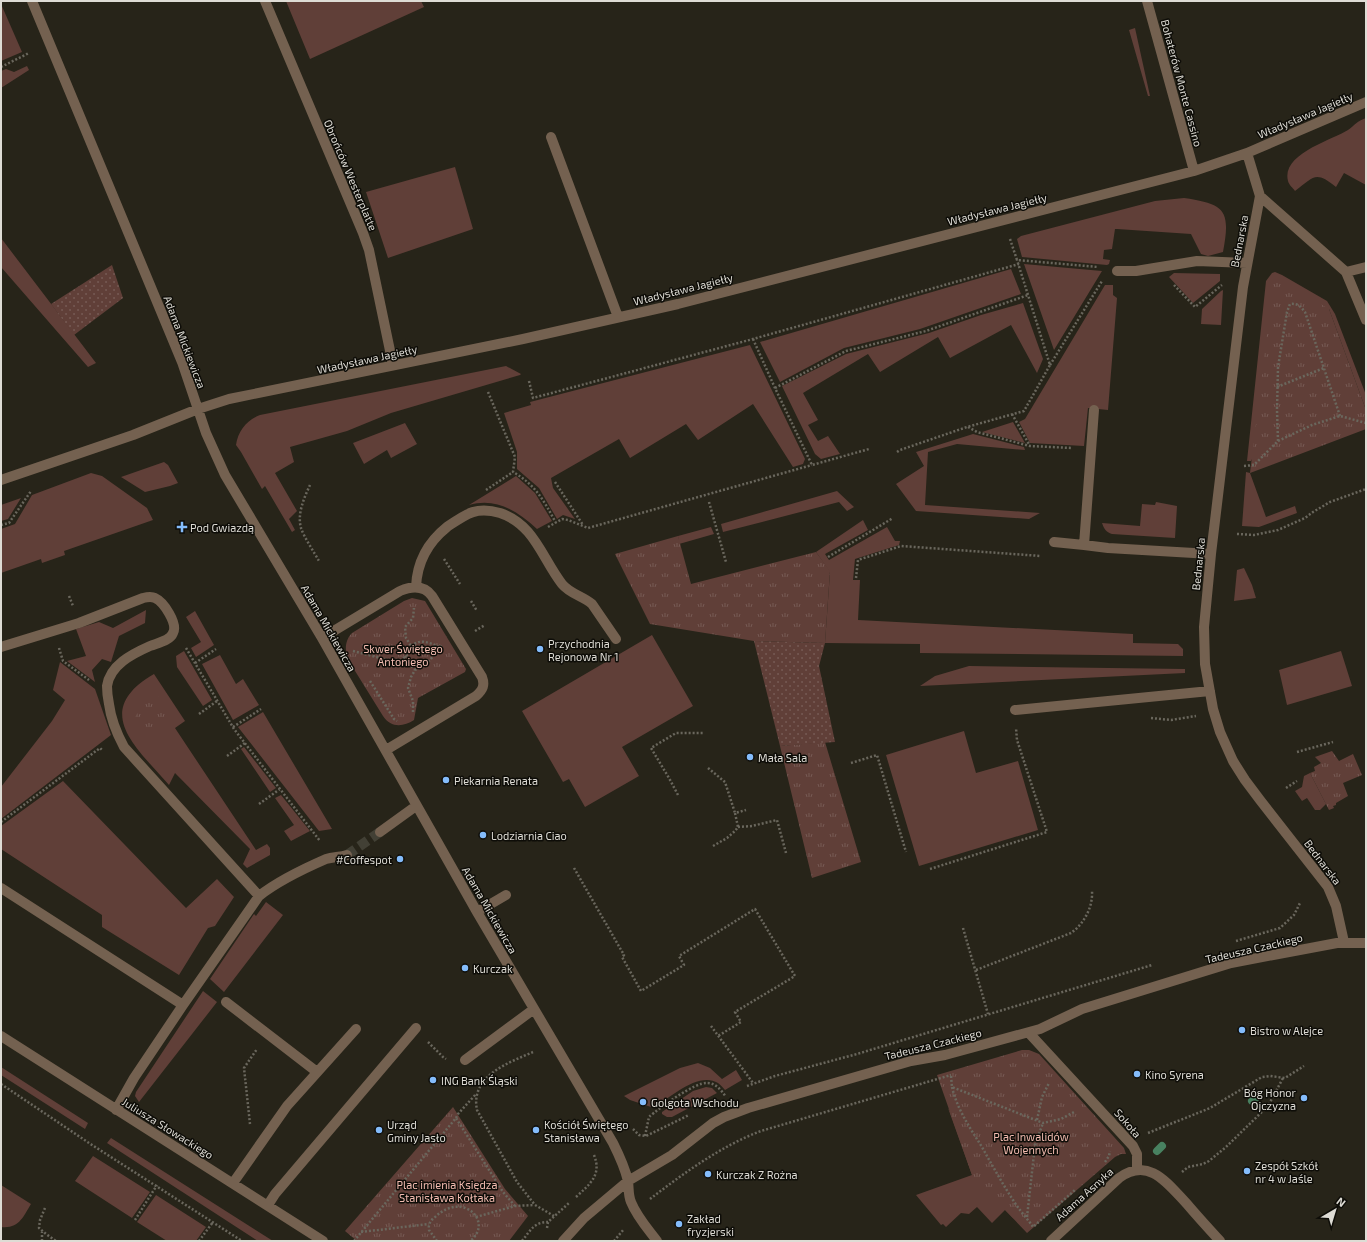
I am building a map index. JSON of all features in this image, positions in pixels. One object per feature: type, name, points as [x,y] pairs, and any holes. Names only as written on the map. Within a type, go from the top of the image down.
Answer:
[{"type":"street","name":"Adama Mickiewicza","points":[[32,1],[182,362],[206,433],[224,475],[322,638],[477,912],[613,1143],[628,1181],[629,1195],[636,1212],[657,1241]]},
{"type":"street","name":"Obrońców Westerplatte","points":[[264,1],[363,233],[393,366]]},
{"type":"street","name":"Bohaterów Monte Cassino","points":[[1147,1],[1194,171]]},
{"type":"street","name":"Władysława Jagiełły","points":[[1,480],[133,435],[198,409],[229,399],[523,339],[685,302],[1194,171],[1247,153],[1366,102]]},
{"type":"street","points":[[551,137],[618,317]]},
{"type":"street","name":"Bednarska","points":[[1247,153],[1260,196],[1242,295],[1211,554],[1204,627],[1204,664],[1220,732],[1237,767],[1260,800],[1330,890],[1339,917],[1344,942]]},
{"type":"street","points":[[1260,196],[1346,272],[1366,320]]},
{"type":"street","points":[[1113,272],[1136,271],[1197,261],[1247,263]]},
{"type":"street","points":[[1346,272],[1366,267]]},
{"type":"street","points":[[1084,545],[1094,410]]},
{"type":"street","points":[[416,587],[416,576],[419,563],[425,550],[434,539],[453,523],[474,511],[492,511],[511,517],[525,527],[563,586],[589,601],[616,639]]},
{"type":"street","points":[[1054,542],[1108,548],[1211,554]]},
{"type":"street","points":[[322,638],[400,591],[411,587],[416,587],[427,591],[432,596],[482,677],[483,685],[480,692],[386,750]]},
{"type":"street","points":[[1,647],[79,623],[143,598],[153,597],[161,602],[175,626],[173,634],[167,640],[130,655],[114,671],[107,688],[110,710],[114,723],[124,747],[259,896]]},
{"type":"street","points":[[1015,710],[1210,691]]},
{"type":"street","points":[[380,832],[416,806]]},
{"type":"street","points":[[116,1110],[134,1078],[259,896],[271,887],[297,873],[332,857],[342,857],[347,855]]},
{"type":"street","points":[[1,888],[183,1005]]},
{"type":"street","points":[[477,912],[506,896]]},
{"type":"street","name":"Tadeusza Czackiego","points":[[563,1241],[584,1218],[628,1181],[672,1155],[701,1131],[724,1117],[748,1108],[911,1060],[945,1055],[1029,1033],[1046,1027],[1082,1009],[1231,963],[1329,944],[1344,942],[1366,943]]},
{"type":"street","points":[[226,1002],[317,1072]]},
{"type":"street","points":[[465,1060],[534,1009]]},
{"type":"street","points":[[268,1205],[275,1194],[416,1028]]},
{"type":"street","points":[[233,1183],[287,1106],[356,1029]]},
{"type":"street","name":"Sokoła","points":[[1029,1033],[1133,1146],[1137,1154],[1137,1170]]},
{"type":"street","name":"Juliusza Słowackiego","points":[[1,1036],[323,1241]]},
{"type":"street","points":[[1137,1170],[1146,1170],[1160,1176],[1220,1241]]},
{"type":"street","name":"Adama Asnyka","points":[[1051,1241],[1119,1178],[1128,1172],[1137,1170]]},
{"type":"path","points":[[1,67],[29,53]]},
{"type":"path","points":[[1009,236],[1050,365]]},
{"type":"path","points":[[897,452],[967,427],[1024,411],[1100,283],[1113,272],[1104,268],[1017,260]]},
{"type":"path","points":[[529,381],[533,398],[753,339],[1019,264]]},
{"type":"path","points":[[1157,267],[1195,307],[1222,285]]},
{"type":"path","points":[[775,388],[846,351],[926,331],[1028,295]]},
{"type":"path","points":[[1278,441],[1278,367],[1288,308],[1290,304],[1298,305],[1305,312],[1340,416]]},
{"type":"path","points":[[753,339],[812,464]]},
{"type":"path","points":[[1277,387],[1324,368]]},
{"type":"path","points":[[488,392],[515,457],[514,472],[536,490],[556,523]]},
{"type":"path","points":[[1012,414],[1030,446]]},
{"type":"path","points":[[1244,466],[1254,465],[1278,441],[1312,425],[1340,416],[1366,423]]},
{"type":"path","points":[[967,427],[977,432],[1030,446],[1076,448]]},
{"type":"path","points":[[562,519],[588,528],[869,449]]},
{"type":"path","points":[[554,482],[583,526]]},
{"type":"path","points":[[310,485],[303,499],[300,519],[301,528],[320,561]]},
{"type":"path","points":[[1,525],[9,522],[33,487]]},
{"type":"path","points":[[1237,534],[1254,536],[1278,530],[1305,518],[1330,502],[1366,489]]},
{"type":"path","points":[[709,502],[726,562]]},
{"type":"path","points":[[828,557],[893,518]]},
{"type":"path","points":[[856,578],[858,560],[901,546],[1044,556]]},
{"type":"path","points":[[441,553],[460,584]]},
{"type":"path","points":[[411,646],[406,638],[405,627],[413,618],[415,604],[427,591]]},
{"type":"path","points":[[471,601],[477,611]]},
{"type":"path","points":[[53,631],[63,661],[94,684],[107,688]]},
{"type":"path","points":[[352,651],[392,661],[402,660],[408,654],[414,643],[424,641],[440,647]]},
{"type":"path","points":[[411,715],[414,705],[408,688],[411,676],[415,670],[425,665],[440,647],[459,641]]},
{"type":"path","points":[[349,646],[356,657]]},
{"type":"path","points":[[185,647],[233,727],[332,857]]},
{"type":"path","points":[[195,663],[216,649]]},
{"type":"path","points":[[406,656],[408,662],[415,670]]},
{"type":"path","points":[[368,678],[394,719],[401,720]]},
{"type":"path","points":[[199,714],[217,700]]},
{"type":"path","points":[[233,727],[261,709]]},
{"type":"path","points":[[1146,717],[1171,720],[1196,716]]},
{"type":"path","points":[[930,868],[1047,832],[1017,740],[1016,730],[1019,726]]},
{"type":"path","points":[[678,795],[670,778],[651,748],[676,733],[704,733]]},
{"type":"path","points":[[1297,752],[1333,742]]},
{"type":"path","points":[[227,756],[245,743]]},
{"type":"path","points":[[1,822],[100,748],[106,754]]},
{"type":"path","points":[[851,763],[877,755],[906,852]]},
{"type":"path","points":[[708,768],[725,782],[738,827]]},
{"type":"path","points":[[1286,788],[1297,781]]},
{"type":"path","points":[[259,804],[280,789]]},
{"type":"path","points":[[735,813],[746,810]]},
{"type":"path","points":[[713,846],[727,838],[738,827],[752,826],[777,820],[786,853]]},
{"type":"path","points":[[574,868],[624,954],[622,957],[641,991],[684,965],[679,956],[756,910],[794,976],[735,1012],[741,1022],[718,1036]]},
{"type":"path","points":[[976,970],[1076,930],[1086,916],[1091,902],[1092,891]]},
{"type":"path","points":[[1232,942],[1280,928],[1294,916],[1300,903]]},
{"type":"path","points":[[963,928],[988,1014]]},
{"type":"path","points":[[711,1026],[753,1083],[1153,965]]},
{"type":"path","points":[[416,1028],[443,1057],[450,1060],[465,1060]]},
{"type":"path","points":[[254,1153],[244,1068],[267,1033]]},
{"type":"path","points":[[354,1241],[496,1069],[533,1052]]},
{"type":"path","points":[[1148,1132],[1214,1107],[1266,1076],[1277,1076],[1283,1078],[1288,1077],[1304,1066]]},
{"type":"path","points":[[646,1202],[683,1174],[740,1139],[761,1131],[958,1073]]},
{"type":"path","points":[[951,1076],[952,1087],[957,1104],[1013,1201],[1027,1217],[1033,1227],[1079,1186]]},
{"type":"path","points":[[1184,1171],[1188,1167],[1203,1164],[1209,1161],[1226,1147],[1264,1110],[1271,1101],[1283,1078]]},
{"type":"path","points":[[1037,1120],[1043,1093],[1052,1080]]},
{"type":"path","points":[[644,1136],[649,1117],[695,1085],[705,1082],[711,1083],[721,1090],[727,1097]]},
{"type":"path","points":[[1,1084],[89,1143],[242,1241]]},
{"type":"path","points":[[952,1087],[1043,1123],[1061,1119],[1077,1109]]},
{"type":"path","points":[[478,1092],[476,1102],[478,1110],[517,1182],[535,1205],[554,1216]]},
{"type":"path","points":[[456,1118],[503,1192],[515,1206]]},
{"type":"path","points":[[1027,1217],[1035,1145],[1043,1123]]},
{"type":"path","points":[[633,1129],[639,1135],[644,1136],[658,1130]]},
{"type":"path","points":[[1102,1165],[1107,1159],[1111,1148]]},
{"type":"path","points":[[522,1241],[537,1223],[548,1222],[594,1179],[597,1172],[597,1166],[594,1155]]},
{"type":"path","points":[[135,1220],[157,1186]]},
{"type":"path","points":[[476,1217],[515,1206],[535,1205]]},
{"type":"path","points":[[437,1241],[429,1230],[430,1224],[433,1219],[444,1209],[454,1206],[467,1208],[476,1217],[479,1227],[478,1232],[472,1240]]},
{"type":"path","points":[[45,1208],[39,1222],[39,1228],[56,1241]]},
{"type":"path","points":[[199,1241],[213,1222]]},
{"type":"path","points":[[360,1232],[430,1224]]},
{"type":"path","points":[[614,1241],[628,1224]]},
{"type":"path","points":[[42,1231],[42,1241]]},
{"type":"green space","points":[[286,1],[421,1],[424,7],[310,59]]},
{"type":"green space","points":[[1,4],[22,52],[1,61]]},
{"type":"green space","points":[[1135,28],[1150,96],[1148,96],[1129,30]]},
{"type":"green space","points":[[27,66],[29,70],[1,88],[1,71],[6,69],[14,72]]},
{"type":"green space","points":[[1366,118],[1366,185],[1344,173],[1336,187],[1323,178],[1315,177],[1295,191],[1288,181],[1288,171],[1292,163],[1309,149],[1341,134]]},
{"type":"green space","points":[[455,167],[473,229],[388,258],[366,192]]},
{"type":"green space","points":[[1184,198],[1209,203],[1222,212],[1225,218],[1226,227],[1223,252],[1208,256],[1201,254],[1191,234],[1115,229],[1112,249],[1104,250],[1103,259],[1110,260],[1109,264],[1107,265],[1022,257],[1017,239],[1021,236],[1155,201]]},
{"type":"green space","points":[[1,238],[96,363],[88,367],[1,267]]},
{"type":"green space","points":[[1024,264],[1102,271],[1054,350]]},
{"type":"green space","points":[[112,265],[123,298],[74,335],[51,304]]},
{"type":"green space","points":[[1011,269],[1021,294],[920,329],[844,348],[780,382],[760,342]]},
{"type":"green space","points":[[1275,272],[1327,301],[1335,314],[1366,395],[1366,410],[1329,309],[1251,461],[1247,461],[1266,281],[1272,273]]},
{"type":"green space","points":[[1174,273],[1220,274],[1220,281],[1193,303],[1169,277]]},
{"type":"green space","points":[[1274,277],[1329,309],[1366,410],[1366,429],[1250,473]]},
{"type":"green space","points":[[1105,285],[1113,285],[1113,295],[1117,298],[1108,410],[1088,408],[1084,446],[1030,443],[1019,422],[1025,419]]},
{"type":"green space","points":[[1223,290],[1221,325],[1201,324],[1202,309]]},
{"type":"green space","points":[[1023,303],[1043,359],[1037,373],[1011,325],[950,358],[938,337],[880,372],[868,354],[803,393],[818,420],[808,425],[818,441],[828,436],[840,454],[821,459],[815,454],[782,386],[846,354],[929,333],[981,315]]},
{"type":"green space","points":[[750,345],[805,459],[803,464],[793,467],[753,404],[698,440],[686,424],[630,458],[619,439],[551,478],[553,488],[575,519],[563,515],[557,519],[539,488],[517,469],[517,452],[504,413],[531,405],[530,402]]},
{"type":"green space","points":[[506,366],[521,374],[391,413],[347,431],[290,447],[294,462],[275,473],[297,511],[289,519],[295,530],[292,532],[265,486],[262,489],[236,445],[241,431],[247,423],[260,415]]},
{"type":"green space","points":[[1013,422],[1025,443],[982,432]]},
{"type":"green space","points":[[405,423],[417,444],[391,458],[387,450],[364,464],[353,443]]},
{"type":"green space","points":[[973,434],[1024,447],[1025,450],[957,444],[928,452],[925,505],[1040,513],[1029,519],[916,511],[896,484],[924,466],[916,452]]},
{"type":"green space","points":[[164,462],[168,465],[178,483],[145,492],[121,477]]},
{"type":"green space","points":[[1246,472],[1250,473],[1266,517],[1295,506],[1297,513],[1259,527],[1242,526]]},
{"type":"green space","points":[[91,473],[102,476],[147,508],[153,520],[64,551],[65,555],[42,563],[41,559],[1,573],[1,529],[15,524],[32,495]]},
{"type":"green space","points":[[516,476],[535,493],[552,521],[537,529],[514,511],[506,507],[488,503],[469,505]]},
{"type":"green space","points":[[837,491],[854,507],[847,511],[839,502],[723,532],[721,524]]},
{"type":"green space","points":[[21,498],[8,519],[1,521],[1,505]]},
{"type":"green space","points":[[1156,502],[1177,506],[1175,538],[1112,534],[1107,531],[1102,523],[1140,526],[1142,504],[1155,505]]},
{"type":"green space","points":[[863,520],[868,530],[825,554],[829,560],[887,527],[895,541],[900,541],[899,545],[855,559],[853,580],[860,580],[858,620],[1133,634],[1133,643],[1178,644],[1183,649],[1183,656],[920,653],[920,644],[825,643],[830,572],[816,552]]},
{"type":"green space","points":[[711,527],[714,534],[679,544],[678,536]]},
{"type":"green space","points":[[678,536],[691,584],[816,552],[830,571],[825,643],[754,641],[650,624],[615,554]]},
{"type":"green space","points":[[1244,568],[1256,598],[1234,601],[1237,570]]},
{"type":"green space","name":"Skwer Świętego Antoniego","points":[[412,598],[425,601],[466,669],[465,672],[418,698],[414,720],[406,724],[397,725],[390,723],[383,716],[347,658],[346,645],[352,633],[404,601]]},
{"type":"green space","points":[[146,610],[145,623],[119,636],[111,662],[102,659],[92,670],[95,682],[67,661],[86,656],[76,629],[99,622],[113,628]]},
{"type":"green space","points":[[195,611],[214,645],[196,657],[191,648],[201,642],[186,617]]},
{"type":"green space","points":[[652,635],[693,706],[622,747],[639,776],[585,807],[569,779],[563,782],[522,711]]},
{"type":"green space","points":[[754,641],[825,643],[819,666],[835,742],[780,746]]},
{"type":"green space","points":[[184,651],[212,700],[203,706],[177,667],[176,656]]},
{"type":"green space","points":[[1341,651],[1352,686],[1287,705],[1279,670]]},
{"type":"green space","points":[[220,655],[236,684],[243,679],[259,705],[233,720],[202,664]]},
{"type":"green space","points":[[60,662],[95,689],[111,735],[1,819],[1,787],[52,721],[65,700],[53,690]]},
{"type":"green space","points":[[969,666],[1185,669],[1185,673],[920,686],[935,676]]},
{"type":"green space","points":[[154,674],[185,721],[175,728],[256,850],[267,844],[270,848],[270,855],[247,868],[243,864],[250,849],[175,773],[169,785],[133,743],[126,730],[122,716],[125,702],[135,688]]},
{"type":"green space","points":[[156,693],[170,717],[147,732],[135,716],[138,713],[138,705]]},
{"type":"green space","points":[[263,712],[332,829],[319,831],[238,727]]},
{"type":"green space","points":[[964,731],[976,773],[1018,761],[1038,830],[919,866],[886,755]]},
{"type":"green space","points":[[825,742],[861,862],[812,878],[780,746]]},
{"type":"green space","points":[[244,747],[276,788],[270,792],[241,749]]},
{"type":"green space","points":[[1332,751],[1339,761],[1353,754],[1362,775],[1343,783],[1348,796],[1336,803],[1336,805],[1333,806],[1334,808],[1329,810],[1310,773],[1315,771],[1314,767],[1321,763],[1315,757]]},
{"type":"green space","points":[[1310,773],[1326,804],[1320,810],[1315,810],[1307,798],[1302,801],[1295,791],[1302,787],[1304,776]]},
{"type":"green space","points":[[63,781],[186,908],[217,879],[234,897],[215,926],[208,928],[179,975],[102,927],[102,915],[1,849],[1,826]]},
{"type":"green space","points":[[281,795],[310,831],[291,841],[284,831],[294,825],[275,798]]},
{"type":"green space","points":[[266,902],[283,915],[224,992],[210,979],[254,914],[256,916]]},
{"type":"green space","points":[[203,991],[217,1002],[139,1102],[135,1096],[136,1092]]},
{"type":"green space","name":"Plac Inwalidów Wojennych","points":[[1022,1050],[1029,1050],[1039,1054],[1124,1148],[1126,1154],[1121,1154],[1115,1157],[1027,1233],[972,1175],[937,1075]]},
{"type":"green space","points":[[698,1063],[710,1068],[722,1079],[736,1070],[742,1080],[725,1090],[718,1083],[710,1080],[702,1080],[676,1092],[654,1108],[630,1100],[624,1096],[680,1068]]},
{"type":"green space","points":[[1,1067],[88,1123],[85,1129],[1,1075]]},
{"type":"green space","points":[[706,1087],[712,1088],[717,1093],[672,1117],[667,1117],[662,1114],[662,1112],[693,1091]]},
{"type":"green space","name":"Plac imienia Księdza Stanisława Kołtaka","points":[[453,1107],[505,1189],[528,1216],[509,1241],[357,1241],[345,1231]]},
{"type":"green space","points":[[948,1108],[1014,1219],[1005,1210],[992,1223],[977,1207],[969,1214],[961,1213],[946,1227],[943,1224],[941,1225],[916,1195],[972,1175]]},
{"type":"green space","points":[[111,1138],[273,1241],[258,1241],[107,1143]]},
{"type":"green space","points":[[93,1156],[150,1192],[132,1218],[75,1181]]},
{"type":"green space","points":[[1,1185],[31,1204],[23,1218],[12,1226],[1,1227]]},
{"type":"green space","points":[[156,1195],[206,1227],[196,1241],[167,1241],[137,1222]]},
{"type":"waterway","points":[[1252,1101],[1257,1097]]},
{"type":"waterway","points":[[1157,1151],[1162,1146]]},
{"type":"tunnel","points":[[347,855],[380,832]]},
{"type":"place","name":"Pod Gwiazdą","points":[[182,527]]},
{"type":"place","name":"Przychodnia Rejonowa Nr 1","points":[[540,649]]},
{"type":"place","name":"Mała Sala","points":[[750,757]]},
{"type":"place","name":"Piekarnia Renata","points":[[446,780]]},
{"type":"place","name":"Lodziarnia Ciao","points":[[483,835]]},
{"type":"place","name":"#Coffespot","points":[[400,859]]},
{"type":"place","name":"Kurczak","points":[[465,968]]},
{"type":"place","name":"Bistro w Alejce","points":[[1242,1030]]},
{"type":"place","name":"Kino Syrena","points":[[1137,1074]]},
{"type":"place","name":"ING Bank Śląski","points":[[433,1080]]},
{"type":"place","name":"Bóg Honor Ojczyzna","points":[[1304,1098]]},
{"type":"place","name":"Golgota Wschodu","points":[[643,1102]]},
{"type":"place","name":"Urząd Gminy Jasło","points":[[379,1130]]},
{"type":"place","name":"Kościół Świętego Stanisława","points":[[536,1130]]},
{"type":"place","name":"Zespół Szkół nr 4 w Jaśle","points":[[1247,1171]]},
{"type":"place","name":"Kurczak Z Rożna","points":[[708,1174]]},
{"type":"place","name":"Zakład fryzjerski","points":[[679,1224]]}]
